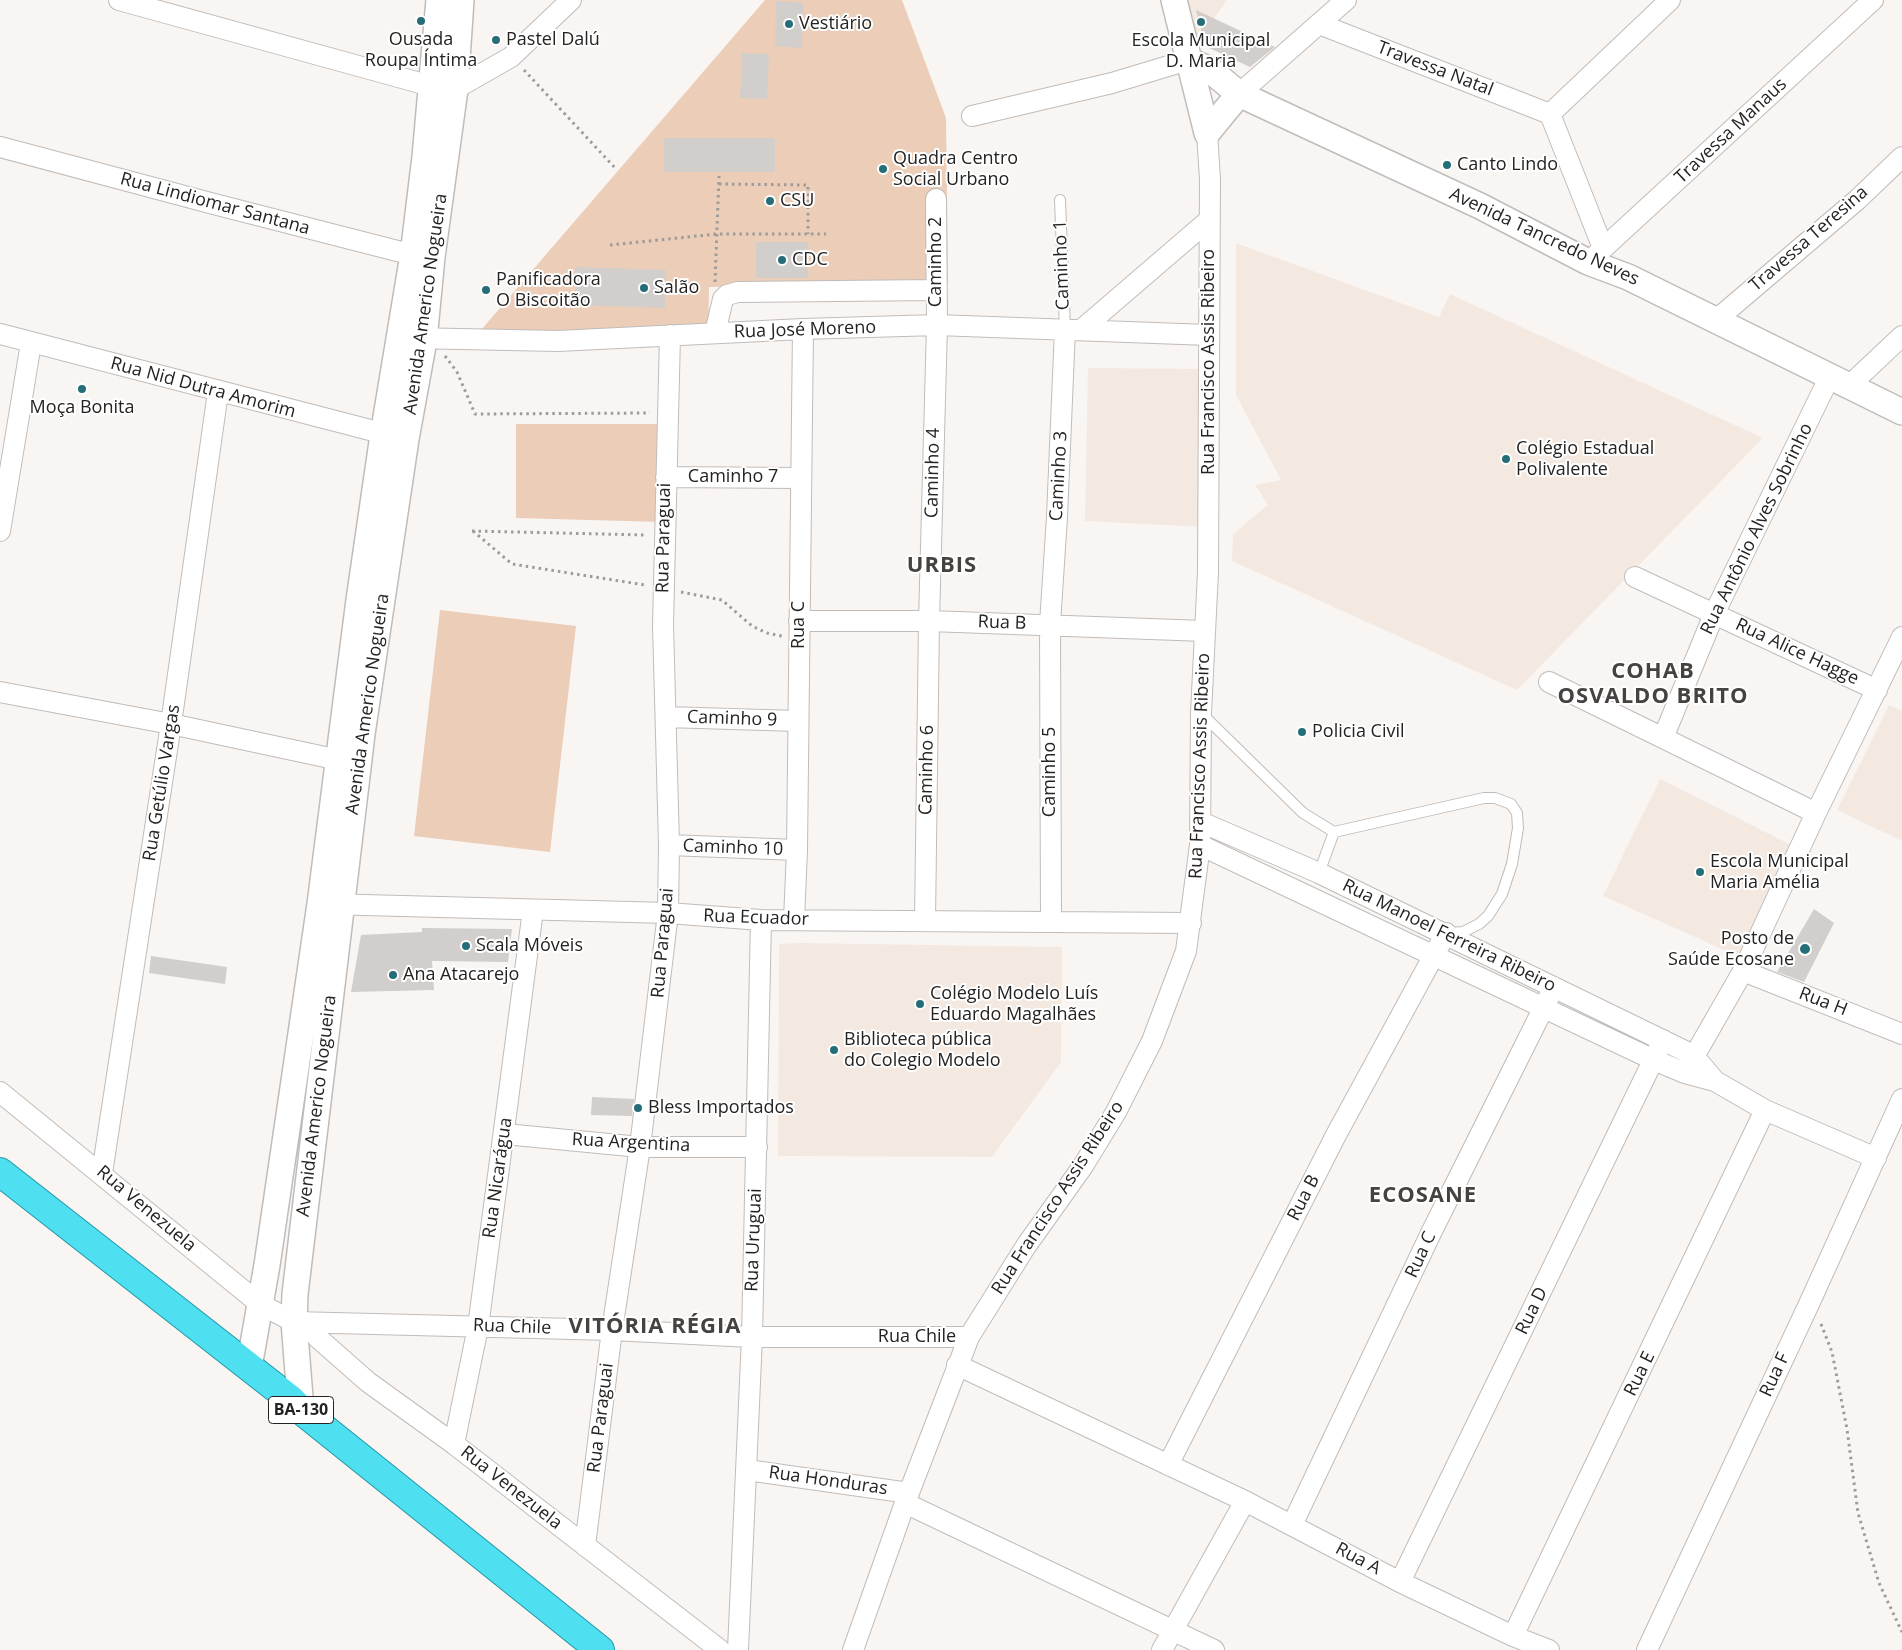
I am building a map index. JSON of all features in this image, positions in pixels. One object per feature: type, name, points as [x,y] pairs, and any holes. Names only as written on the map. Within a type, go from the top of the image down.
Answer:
[{"type":"highway","name":"BA-130","points":[[0,1172],[249,1367],[600,1650]]},
{"type":"street","points":[[119,0],[431,86],[455,89],[511,57],[571,0]]},
{"type":"street","name":"Avenida Americo Nogueira","points":[[422,256],[425,157],[439,0]]},
{"type":"street","name":"Avenida Americo Nogueira","points":[[249,1367],[330,905],[395,437],[412,339],[422,256],[455,89],[461,0]]},
{"type":"street","points":[[1174,0],[1207,132]]},
{"type":"street","points":[[1207,132],[1239,94],[1346,0]]},
{"type":"street","points":[[1596,255],[1550,114],[1670,0]]},
{"type":"street","name":"Travessa Manaus","points":[[1596,255],[1873,0]]},
{"type":"street","name":"Travessa Natal","points":[[1319,24],[1550,114]]},
{"type":"street","points":[[972,116],[1112,83],[1188,60]]},
{"type":"street","name":"Avenida Tancredo Neves","points":[[1188,60],[1210,70],[1239,94],[1480,206],[1596,255],[1628,277],[1902,412]]},
{"type":"street","name":"Rua Francisco Assis Ribeiro","points":[[853,1650],[907,1498],[957,1365],[970,1337],[1026,1246],[1083,1166],[1116,1112],[1152,1041],[1170,999],[1186,951],[1191,923],[1201,822],[1202,713],[1209,504],[1210,179],[1207,132]]},
{"type":"street","name":"Rua Lindiomar Santana","points":[[0,147],[422,256]]},
{"type":"street","name":"Travessa Teresina","points":[[1716,320],[1857,200],[1902,157]]},
{"type":"street","name":"Caminho 2","points":[[936,199],[936,325]]},
{"type":"street","points":[[1073,329],[1209,220]]},
{"type":"street","points":[[715,333],[723,299],[728,294],[738,292],[936,290]]},
{"type":"street","name":"Rua José Moreno","points":[[412,339],[558,341],[802,329],[936,325],[1209,335]]},
{"type":"street","name":"Caminho 4","points":[[929,621],[936,325]]},
{"type":"street","name":"Rua C","points":[[794,920],[797,850],[802,329]]},
{"type":"street","name":"Caminho 3","points":[[1050,624],[1073,329]]},
{"type":"street","name":"Rua Nid Dutra Amorim","points":[[0,334],[395,437]]},
{"type":"street","name":"Rua Paraguai","points":[[585,1546],[612,1330],[640,1147],[668,913],[669,845],[663,588],[670,335]]},
{"type":"street","points":[[1840,381],[1902,336]]},
{"type":"street","points":[[0,531],[31,343]]},
{"type":"street","name":"Rua Antônio Alves Sobrinho","points":[[1664,738],[1715,612],[1840,381]]},
{"type":"street","name":"Rua Getúlio Vargas","points":[[102,1173],[171,724],[218,392]]},
{"type":"street","name":"Caminho 7","points":[[666,477],[800,478]]},
{"type":"street","name":"Rua Alice Hagge","points":[[1635,577],[1715,612],[1878,690]]},
{"type":"street","name":"Rua B","points":[[799,621],[929,621],[1205,631]]},
{"type":"street","name":"Caminho 6","points":[[925,920],[929,621]]},
{"type":"street","name":"Caminho 5","points":[[1050,624],[1051,921]]},
{"type":"street","points":[[1685,1073],[1693,1054],[1743,971],[1816,813],[1878,690],[1902,637]]},
{"type":"street","points":[[1549,682],[1816,813]]},
{"type":"street","points":[[0,692],[171,724],[349,762]]},
{"type":"street","name":"Caminho 9","points":[[666,717],[798,721]]},
{"type":"street","name":"Rua Manoel Ferreira Ribeiro","points":[[1201,822],[1319,873],[1693,1054],[1715,1081]]},
{"type":"street","name":"Caminho 10","points":[[669,845],[797,850]]},
{"type":"street","name":"Rua Manoel Ferreira Ribeiro","points":[[1200,845],[1654,1060],[1685,1073],[1715,1081],[1765,1110],[1876,1158]]},
{"type":"street","name":"Avenida Americo Nogueira","points":[[301,1410],[300,1322],[295,1294],[307,1197],[330,905]]},
{"type":"street","name":"Rua Ecuador","points":[[330,905],[668,913],[761,920],[1191,923]]},
{"type":"street","name":"Rua Nicarágua","points":[[454,1444],[478,1326],[534,910]]},
{"type":"street","name":"Rua Uruguai","points":[[738,1650],[752,1337],[761,920]]},
{"type":"street","name":"Rua B","points":[[1168,1465],[1336,1135],[1446,933]]},
{"type":"street","name":"Rua H","points":[[1743,971],[1902,1034]]},
{"type":"street","name":"Rua C","points":[[1292,1525],[1430,1234],[1554,987]]},
{"type":"street","name":"Rua D","points":[[1400,1582],[1663,1040]]},
{"type":"street","name":"Rua Venezuela","points":[[0,1092],[102,1173],[260,1304],[300,1322],[354,1371],[454,1444],[720,1650]]},
{"type":"street","name":"Rua F","points":[[1646,1650],[1809,1304],[1902,1099]]},
{"type":"street","name":"Rua E","points":[[1513,1636],[1765,1110]]},
{"type":"street","name":"Rua Argentina","points":[[505,1134],[640,1147],[757,1147]]},
{"type":"street","points":[[278,1194],[307,1197]]},
{"type":"street","name":"Rua Chile","points":[[300,1322],[612,1330],[752,1337],[970,1337]]},
{"type":"street","name":"Rua Chile","points":[[957,1365],[1168,1465]]},
{"type":"street","name":"Rua A","points":[[1168,1465],[1245,1501],[1400,1582],[1543,1649]]},
{"type":"street","name":"Rua Honduras","points":[[747,1470],[907,1498],[1214,1650]]},
{"type":"street","points":[[1162,1650],[1245,1501]]},
{"type":"lane","name":"Caminho 1","points":[[1060,200],[1073,329]]},
{"type":"lane","points":[[1202,713],[1303,813],[1334,832],[1484,798],[1495,798],[1511,804],[1517,813],[1518,828],[1512,864],[1502,894],[1488,916],[1479,924],[1463,932],[1446,933]]},
{"type":"lane","points":[[1319,873],[1334,832]]},
{"type":"path","points":[[511,57],[617,170]]},
{"type":"path","points":[[714,287],[719,176]]},
{"type":"path","points":[[719,184],[808,185],[808,234]]},
{"type":"path","points":[[610,245],[717,234],[826,234]]},
{"type":"path","points":[[412,339],[443,354],[457,372],[475,414],[652,413]]},
{"type":"path","points":[[647,535],[472,531],[512,564],[663,588],[722,600],[752,626],[781,636],[799,621]]},
{"type":"path","points":[[1809,1304],[1822,1326],[1832,1352],[1847,1428],[1858,1513],[1879,1583],[1902,1632]]},
{"type":"shaded area","name":"CSU","points":[[765,0],[902,0],[946,118],[948,283],[709,287],[708,342],[475,337]]},
{"type":"shaded area","name":"Escola Municipal D. Maria","points":[[1186,0],[1227,0],[1196,44]]},
{"type":"shaded area","name":"Colégio Estadual Polivalente","points":[[1236,243],[1439,317],[1450,294],[1763,438],[1517,690],[1232,561],[1233,534],[1268,505],[1255,485],[1281,480],[1236,395]]},
{"type":"shaded area","points":[[1088,368],[1204,369],[1204,527],[1085,521]]},
{"type":"shaded area","points":[[516,424],[666,424],[662,522],[516,518]]},
{"type":"shaded area","points":[[440,610],[576,626],[550,852],[414,836]]},
{"type":"shaded area","points":[[1889,705],[1902,711],[1902,841],[1837,810]]},
{"type":"shaded area","name":"Escola Municipal Maria Amélia","points":[[1660,779],[1797,848],[1740,957],[1603,896]]},
{"type":"shaded area","name":"Colégio Modelo Luís Eduardo Magalhães","points":[[779,944],[1062,947],[1061,1062],[992,1157],[778,1156]]},
{"type":"building","name":"Vestiário","points":[[776,1],[803,3],[802,48],[775,46]]},
{"type":"building","points":[[1196,10],[1275,47],[1250,67],[1205,46]]},
{"type":"building","points":[[742,53],[769,54],[767,99],[740,98]]},
{"type":"building","points":[[664,138],[775,138],[775,172],[664,172]]},
{"type":"building","name":"CDC","points":[[756,242],[808,242],[808,278],[756,278]]},
{"type":"building","points":[[576,267],[666,270],[665,308],[575,305]]},
{"type":"building","name":"Posto de Saúde Ecosane","points":[[1814,909],[1834,923],[1804,982],[1777,972]]},
{"type":"building","points":[[422,928],[512,929],[508,962],[432,961],[434,990],[351,992],[361,935],[422,932]]},
{"type":"building","points":[[151,956],[227,967],[225,984],[149,973]]},
{"type":"building","points":[[592,1097],[634,1099],[632,1116],[591,1115]]},
{"type":"place","name":"Ousada Roupa Íntima","points":[[421,21]]},
{"type":"place","name":"Escola Municipal D. Maria","points":[[1201,22]]},
{"type":"place","name":"Vestiário","points":[[789,24]]},
{"type":"place","name":"Pastel Dalú","points":[[496,40]]},
{"type":"place","name":"Canto Lindo","points":[[1447,165]]},
{"type":"place","name":"Quadra Centro Social Urbano","points":[[883,169]]},
{"type":"place","name":"CSU","points":[[770,201]]},
{"type":"place","name":"CDC","points":[[782,260]]},
{"type":"place","name":"Salão","points":[[644,288]]},
{"type":"place","name":"Panificadora O Biscoitão","points":[[486,290]]},
{"type":"place","name":"Moça Bonita","points":[[82,389]]},
{"type":"place","name":"Colégio Estadual Polivalente","points":[[1506,459]]},
{"type":"place","name":"Policia Civil","points":[[1302,732]]},
{"type":"place","name":"Escola Municipal Maria Amélia","points":[[1700,872]]},
{"type":"place","name":"Scala Móveis","points":[[466,946]]},
{"type":"place","name":"Posto de Saúde Ecosane","points":[[1805,949]]},
{"type":"place","name":"Ana Atacarejo","points":[[393,975]]},
{"type":"place","name":"Colégio Modelo Luís Eduardo Magalhães","points":[[920,1004]]},
{"type":"place","name":"Biblioteca pública do Colegio Modelo","points":[[834,1050]]},
{"type":"place","name":"Bless Importados","points":[[638,1108]]},
{"type":"district","name":"URBIS","points":[[942,566]]},
{"type":"district","name":"COHAB OSVALDO BRITO","points":[[1653,684]]},
{"type":"district","name":"ECOSANE","points":[[1423,1196]]},
{"type":"district","name":"VITÓRIA RÉGIA","points":[[655,1327]]}]
